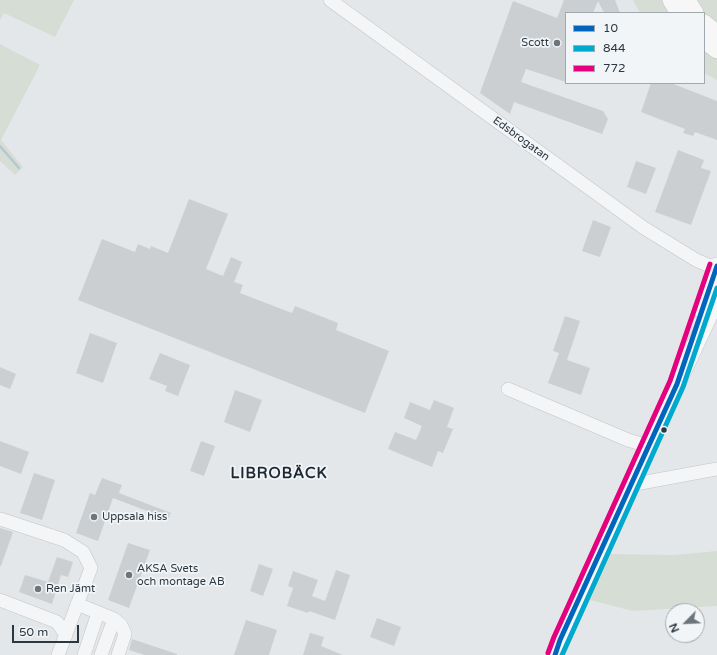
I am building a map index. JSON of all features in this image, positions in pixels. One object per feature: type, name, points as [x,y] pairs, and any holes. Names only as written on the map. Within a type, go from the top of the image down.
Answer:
[{"type":"main road","points":[[671,0],[678,12]]},
{"type":"main road","points":[[687,0],[694,12]]},
{"type":"main road","points":[[705,24],[717,34]]},
{"type":"main road","points":[[705,41],[717,50]]},
{"type":"main road","points":[[677,384],[717,268]]},
{"type":"main road","points":[[555,655],[560,640],[630,485],[717,298]]},
{"type":"street","name":"Edsbrogatan","points":[[330,0],[644,228],[696,260],[717,268]]},
{"type":"street","points":[[508,388],[628,440],[648,446]]},
{"type":"street","points":[[630,485],[717,469]]},
{"type":"street","points":[[0,519],[64,540],[83,552],[91,568],[58,655]]},
{"type":"street","points":[[0,600],[57,622],[66,635]]},
{"type":"street","points":[[77,604],[114,618],[121,625],[125,634],[118,655]]},
{"type":"street","points":[[84,655],[98,613]]},
{"type":"street","points":[[101,655],[114,618]]},
{"type":"shaded area","points":[[0,0],[74,0],[55,37],[4,13],[0,20]]},
{"type":"shaded area","points":[[633,0],[664,0],[670,12],[639,12]]},
{"type":"shaded area","points":[[693,0],[717,0],[717,26],[712,23],[705,15],[705,12],[703,12]]},
{"type":"shaded area","points":[[0,44],[40,65],[1,140],[23,167],[15,175],[0,161]]},
{"type":"shaded area","points":[[705,50],[717,57],[717,80],[705,74]]},
{"type":"shaded area","points":[[717,551],[717,606],[705,607],[705,603],[665,603],[665,609],[633,611],[590,600],[608,554],[674,555]]},
{"type":"building","points":[[564,0],[615,0],[620,12],[604,12],[598,1],[593,12],[565,12],[565,82],[526,69],[521,82],[603,111],[608,119],[602,134],[514,102],[510,114],[480,93],[513,1],[557,18]]},
{"type":"building","points":[[651,84],[674,84],[717,101],[717,140],[695,132],[693,136],[683,133],[685,129],[641,112]]},
{"type":"building","points":[[678,150],[704,160],[701,168],[711,171],[691,225],[655,212]]},
{"type":"building","points":[[636,161],[656,168],[646,194],[627,187]]},
{"type":"building","points":[[189,199],[228,214],[206,269],[223,276],[231,257],[242,262],[234,282],[243,285],[240,293],[292,313],[295,306],[338,323],[336,330],[389,351],[365,413],[78,300],[102,239],[135,252],[138,244],[150,249],[151,246],[168,253]]},
{"type":"building","points":[[593,220],[611,227],[600,257],[582,251]]},
{"type":"building","points":[[565,316],[580,321],[567,360],[590,368],[581,395],[548,383],[559,353],[553,351]]},
{"type":"building","points":[[90,333],[117,343],[103,383],[76,373]]},
{"type":"building","points":[[160,353],[190,365],[178,396],[165,391],[167,386],[149,379]]},
{"type":"building","points":[[0,367],[16,374],[10,389],[0,385]]},
{"type":"building","points":[[235,390],[262,400],[250,432],[224,422]]},
{"type":"building","points":[[434,400],[454,408],[447,427],[453,429],[443,453],[438,451],[432,467],[388,449],[395,432],[416,440],[422,426],[404,418],[410,402],[430,410]]},
{"type":"building","points":[[0,441],[29,452],[21,474],[0,466]]},
{"type":"building","points":[[201,441],[215,446],[204,476],[190,471]]},
{"type":"building","points":[[34,473],[55,480],[42,520],[20,513]]},
{"type":"building","points":[[102,478],[122,485],[119,493],[171,513],[168,519],[113,498],[98,541],[76,533],[90,493],[95,495]]},
{"type":"building","points":[[0,528],[13,532],[1,566],[0,566]]},
{"type":"building","name":"AKSA Svets och montage AB","points":[[128,543],[150,550],[129,608],[108,600]]},
{"type":"building","name":"Ren Jämt","points":[[57,557],[73,562],[68,577],[61,575],[52,604],[19,592],[25,575],[48,582]]},
{"type":"building","points":[[259,564],[273,569],[263,596],[250,591]]},
{"type":"building","points":[[336,570],[350,575],[335,620],[309,611],[308,613],[287,606],[293,588],[288,586],[293,571],[318,580],[312,596],[325,601]]},
{"type":"building","points":[[377,618],[401,627],[394,646],[370,637]]},
{"type":"building","points":[[246,620],[277,630],[269,655],[234,655]]},
{"type":"building","points":[[310,633],[324,637],[321,646],[343,655],[303,655]]},
{"type":"building","points":[[132,639],[177,655],[145,655],[129,650]]},
{"type":"waterway","points":[[0,146],[19,168]]},
{"type":"transit line","name":"772","points":[[548,653],[670,381],[710,264]]},
{"type":"transit line","name":"10","points":[[555,655],[560,640],[677,384],[717,266]]},
{"type":"transit line","name":"844","points":[[562,655],[683,387],[717,288]]},
{"type":"place","name":"Scott","points":[[557,43]]},
{"type":"place","name":"Uppsala hiss","points":[[94,517]]},
{"type":"place","name":"AKSA Svets och montage AB","points":[[129,575]]},
{"type":"place","name":"Ren Jämt","points":[[38,589]]},
{"type":"district","name":"LIBROBÄCK","points":[[279,474]]}]
